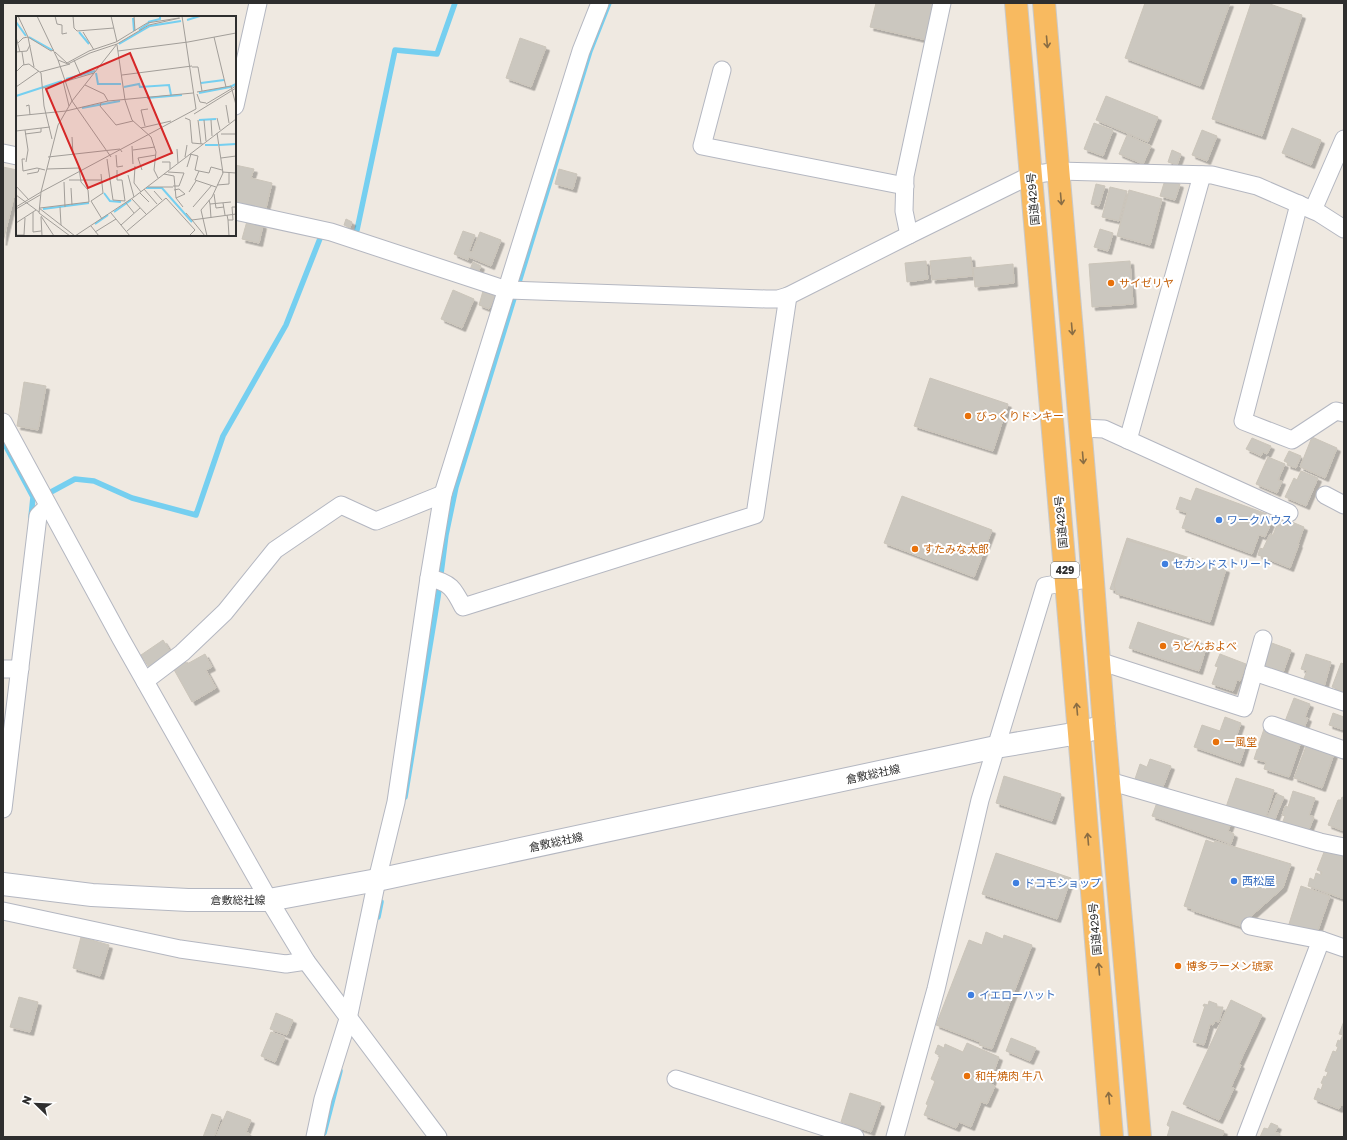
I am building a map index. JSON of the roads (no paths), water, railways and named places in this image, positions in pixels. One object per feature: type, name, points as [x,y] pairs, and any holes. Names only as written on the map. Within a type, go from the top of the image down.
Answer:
[{"type":"highway","name":"国道429号","points":[[1016,3],[1112,1137]]},
{"type":"highway","name":"429","points":[[1044,3],[1093,578],[1108,781],[1140,1137]]},
{"type":"main road","name":"倉敷総社線","points":[[3,884],[92,896],[188,900],[269,900],[377,880],[996,747],[1079,733],[1104,726]]},
{"type":"street","points":[[236,102],[258,3]]},
{"type":"street","points":[[315,1137],[323,1099],[352,1023],[377,880],[396,802],[435,580],[443,494],[514,290],[581,51],[600,3]]},
{"type":"street","points":[[909,235],[904,211],[905,176],[942,3]]},
{"type":"street","points":[[722,70],[702,146],[905,186]]},
{"type":"street","points":[[1344,139],[1306,207],[1243,421],[1292,440],[1336,411],[1344,413]]},
{"type":"street","points":[[3,152],[16,156]]},
{"type":"street","points":[[236,211],[331,232],[514,290],[766,300],[788,296],[1031,175],[1058,171],[1212,175],[1257,186],[1306,207],[1344,229]]},
{"type":"street","points":[[1128,440],[1202,174]]},
{"type":"street","points":[[435,580],[448,585],[456,593],[463,607],[755,516],[788,296]]},
{"type":"street","points":[[3,422],[145,681],[269,900],[306,961],[438,1137]]},
{"type":"street","points":[[1080,428],[1104,429],[1290,513]]},
{"type":"street","points":[[145,681],[182,654],[225,612],[275,550],[341,505],[376,521],[443,494]]},
{"type":"street","points":[[1325,496],[1344,505]]},
{"type":"street","points":[[3,809],[11,669],[38,516],[48,506]]},
{"type":"street","points":[[895,1137],[936,989],[980,800],[1045,586],[1093,578]]},
{"type":"street","points":[[1099,661],[1244,708],[1263,639]]},
{"type":"street","points":[[1254,672],[1344,702]]},
{"type":"street","points":[[1272,725],[1344,750]]},
{"type":"street","points":[[1108,781],[1320,842],[1344,846]]},
{"type":"street","points":[[3,911],[180,949],[286,964],[306,961]]},
{"type":"street","points":[[1250,926],[1321,940],[1344,948]]},
{"type":"street","points":[[1246,1137],[1321,940]]},
{"type":"street","points":[[676,1079],[855,1137]]},
{"type":"waterway","points":[[357,230],[395,50],[437,54],[455,3]]},
{"type":"waterway","points":[[405,797],[438,597],[446,535],[456,487],[590,51],[609,3]]},
{"type":"waterway","points":[[51,492],[75,479],[94,481],[132,498],[196,515],[223,436],[286,325],[321,236]]},
{"type":"waterway","points":[[3,441],[33,497],[31,517]]},
{"type":"waterway","points":[[378,917],[381,902]]},
{"type":"waterway","points":[[324,1133],[340,1071]]},
{"type":"place","name":"サイゼリヤ","points":[[1111,283]]},
{"type":"place","name":"びっくりドンキー","points":[[968,416]]},
{"type":"place","name":"ワークハウス","points":[[1219,520]]},
{"type":"place","name":"すたみな太郎","points":[[915,549]]},
{"type":"place","name":"セカンドストリート","points":[[1165,564]]},
{"type":"place","name":"うどんおよべ","points":[[1163,646]]},
{"type":"place","name":"一風堂","points":[[1216,742]]},
{"type":"place","name":"西松屋","points":[[1234,881]]},
{"type":"place","name":"ドコモショップ","points":[[1016,883]]},
{"type":"place","name":"博多ラーメン琥家","points":[[1178,966]]},
{"type":"place","name":"イエローハット","points":[[971,995]]},
{"type":"place","name":"和牛焼肉 牛八","points":[[967,1076]]}]
